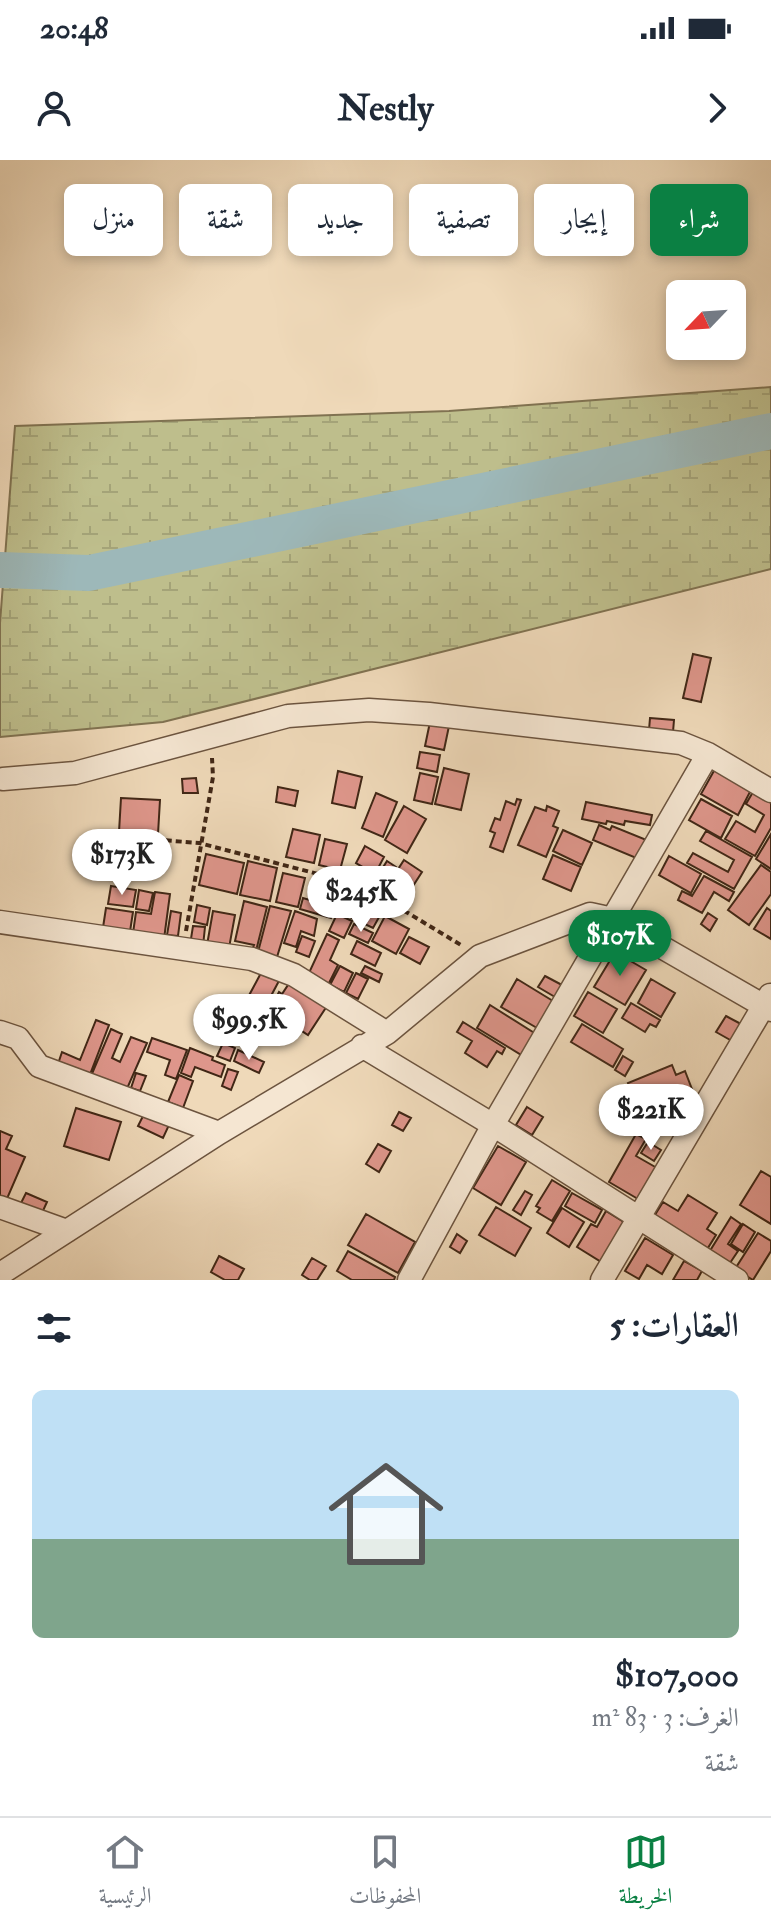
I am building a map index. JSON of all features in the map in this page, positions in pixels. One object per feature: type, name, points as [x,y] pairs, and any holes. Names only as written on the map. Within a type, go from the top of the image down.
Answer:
[{"type":"street","points":[[3,779],[75,773],[288,716],[369,710],[681,743],[708,754],[771,791]]},
{"type":"street","points":[[409,1280],[493,1125],[708,754]]},
{"type":"street","points":[[0,1274],[219,1133],[387,1033],[480,956],[590,914],[613,919],[768,1003],[602,1280]]},
{"type":"street","points":[[0,922],[252,959],[294,975],[387,1033]]},
{"type":"street","points":[[0,1032],[18,1038],[39,1066],[219,1133]]},
{"type":"street","points":[[362,1046],[737,1280]]},
{"type":"street","points":[[0,1207],[67,1231]]},
{"type":"path","points":[[183,949],[199,843],[213,777],[212,737]]},
{"type":"path","points":[[86,834],[199,843],[345,881],[408,913],[480,956]]},
{"type":"green space","points":[[771,387],[771,569],[163,722],[0,737],[0,623],[15,426],[449,411]]},
{"type":"building","points":[[693,654],[711,658],[701,702],[683,698]]},
{"type":"building","points":[[650,718],[674,720],[673,732],[649,730]]},
{"type":"building","points":[[430,722],[449,726],[444,750],[425,746]]},
{"type":"building","points":[[420,752],[440,755],[437,772],[417,768]]},
{"type":"building","points":[[444,768],[469,774],[461,810],[435,804]]},
{"type":"building","points":[[715,769],[751,790],[738,815],[701,794]]},
{"type":"building","points":[[338,771],[362,777],[355,808],[332,803]]},
{"type":"building","points":[[420,773],[438,777],[432,804],[414,800]]},
{"type":"building","points":[[196,778],[198,793],[183,793],[182,779]]},
{"type":"building","points":[[278,787],[298,791],[295,806],[276,802]]},
{"type":"building","points":[[753,792],[771,803],[771,828],[755,856],[725,839],[736,821],[755,832],[764,815],[746,804]]},
{"type":"building","points":[[376,793],[397,802],[383,837],[362,828]]},
{"type":"building","points":[[121,798],[160,800],[158,834],[119,832]]},
{"type":"building","points":[[517,799],[521,800],[503,852],[490,847],[495,833],[490,831],[495,818],[500,820],[506,801],[515,805]]},
{"type":"building","points":[[701,799],[732,816],[721,838],[689,820]]},
{"type":"building","points":[[586,802],[652,815],[650,825],[625,821],[624,825],[607,821],[606,824],[582,819]]},
{"type":"building","points":[[404,806],[426,819],[407,853],[385,840]]},
{"type":"building","points":[[547,806],[559,811],[553,826],[558,828],[546,857],[518,845],[535,807],[546,811]]},
{"type":"building","points":[[599,825],[610,830],[612,826],[649,841],[641,860],[593,840]]},
{"type":"building","points":[[293,829],[320,835],[314,863],[286,857]]},
{"type":"building","points":[[563,830],[592,843],[582,865],[553,851]]},
{"type":"building","points":[[706,831],[752,857],[734,889],[687,863],[693,853],[728,872],[734,860],[700,841]]},
{"type":"building","points":[[771,834],[771,869],[756,859]]},
{"type":"building","points":[[325,839],[347,844],[340,870],[319,865]]},
{"type":"building","points":[[365,846],[384,857],[375,874],[356,863]]},
{"type":"building","points":[[206,854],[244,863],[237,894],[199,885]]},
{"type":"building","points":[[553,855],[581,867],[571,891],[543,879]]},
{"type":"building","points":[[669,856],[701,874],[691,893],[659,875]]},
{"type":"building","points":[[404,860],[422,872],[400,906],[382,894]]},
{"type":"building","points":[[248,861],[277,868],[270,901],[240,895]]},
{"type":"building","points":[[387,861],[396,867],[380,892],[371,887]]},
{"type":"building","points":[[761,865],[771,872],[771,894],[749,925],[728,910]]},
{"type":"building","points":[[283,873],[305,878],[298,907],[276,902]]},
{"type":"building","points":[[704,876],[734,892],[729,901],[714,892],[702,913],[678,900],[682,891],[692,896]]},
{"type":"building","points":[[328,883],[340,886],[331,918],[300,909],[303,898],[323,904]]},
{"type":"building","points":[[111,886],[136,890],[133,907],[108,904]]},
{"type":"building","points":[[139,890],[153,893],[149,911],[136,909]]},
{"type":"building","points":[[345,891],[383,910],[373,928],[335,910]]},
{"type":"building","points":[[155,892],[170,894],[164,939],[133,933],[136,912],[151,914]]},
{"type":"building","points":[[244,901],[267,907],[256,951],[252,950],[254,945],[235,941]]},
{"type":"building","points":[[197,905],[210,908],[207,925],[194,922]]},
{"type":"building","points":[[270,906],[291,911],[277,957],[258,952]]},
{"type":"building","points":[[106,908],[133,912],[129,938],[102,934]]},
{"type":"building","points":[[767,908],[771,911],[771,939],[754,929]]},
{"type":"building","points":[[171,911],[181,913],[178,936],[167,935]]},
{"type":"building","points":[[213,911],[235,915],[229,948],[207,945]]},
{"type":"building","points":[[295,911],[317,919],[314,936],[301,931],[296,947],[284,943]]},
{"type":"building","points":[[708,913],[717,919],[710,931],[701,924]]},
{"type":"building","points":[[337,914],[352,921],[344,938],[329,931]]},
{"type":"building","points":[[385,916],[409,929],[396,954],[372,941]]},
{"type":"building","points":[[354,924],[373,933],[368,943],[349,934]]},
{"type":"building","points":[[193,926],[205,927],[203,946],[190,945]]},
{"type":"building","points":[[327,934],[339,940],[330,960],[338,965],[328,985],[308,975]]},
{"type":"building","points":[[302,936],[315,941],[309,957],[296,952]]},
{"type":"building","points":[[409,937],[429,947],[420,964],[400,953]]},
{"type":"building","points":[[357,941],[381,953],[375,966],[351,954]]},
{"type":"building","points":[[615,952],[646,970],[625,1005],[594,987]]},
{"type":"building","points":[[340,966],[353,973],[344,992],[330,985]]},
{"type":"building","points":[[365,966],[382,974],[379,982],[361,973]]},
{"type":"building","points":[[271,971],[281,977],[263,1011],[246,1001],[261,973],[268,977]]},
{"type":"building","points":[[356,973],[368,979],[358,999],[346,993]]},
{"type":"building","points":[[545,976],[562,985],[555,997],[538,987]]},
{"type":"building","points":[[517,979],[553,1001],[537,1028],[501,1007]]},
{"type":"building","points":[[651,979],[675,993],[661,1017],[638,1003]]},
{"type":"building","points":[[290,982],[327,1006],[308,1035],[270,1010],[279,992],[282,994]]},
{"type":"building","points":[[588,992],[617,1009],[603,1033],[574,1016]]},
{"type":"building","points":[[631,1003],[660,1020],[656,1027],[650,1024],[645,1032],[622,1018]]},
{"type":"building","points":[[490,1005],[536,1034],[523,1056],[477,1028]]},
{"type":"building","points":[[240,1012],[251,1018],[240,1038],[228,1032]]},
{"type":"building","points":[[726,1016],[741,1024],[732,1041],[716,1032]]},
{"type":"building","points":[[96,1020],[109,1025],[89,1077],[58,1064],[62,1052],[80,1060]]},
{"type":"building","points":[[463,1022],[505,1048],[502,1054],[497,1051],[487,1067],[465,1053],[472,1041],[457,1032]]},
{"type":"building","points":[[251,1023],[261,1029],[251,1045],[242,1040]]},
{"type":"building","points":[[582,1024],[623,1049],[613,1067],[571,1042]]},
{"type":"building","points":[[111,1029],[122,1034],[112,1058],[120,1062],[131,1037],[147,1043],[126,1091],[91,1076]]},
{"type":"building","points":[[152,1038],[187,1050],[176,1079],[165,1075],[170,1060],[147,1052]]},
{"type":"building","points":[[223,1043],[235,1048],[230,1061],[217,1056]]},
{"type":"building","points":[[190,1048],[225,1065],[221,1077],[195,1067],[191,1077],[181,1073]]},
{"type":"building","points":[[238,1050],[264,1062],[259,1073],[234,1061]]},
{"type":"building","points":[[623,1056],[633,1062],[625,1076],[615,1070]]},
{"type":"building","points":[[672,1065],[676,1075],[685,1071],[695,1097],[687,1100],[691,1109],[681,1113],[684,1122],[665,1130],[662,1121],[647,1127],[640,1112],[635,1114],[628,1097],[633,1095],[628,1083]]},
{"type":"building","points":[[228,1069],[238,1072],[231,1090],[222,1086]]},
{"type":"building","points":[[136,1073],[146,1076],[140,1091],[131,1088]]},
{"type":"building","points":[[179,1075],[193,1081],[183,1108],[168,1102]]},
{"type":"building","points":[[527,1107],[543,1117],[532,1135],[516,1125]]},
{"type":"building","points":[[76,1108],[121,1122],[109,1160],[64,1146]]},
{"type":"building","points":[[145,1112],[169,1125],[163,1138],[138,1126]]},
{"type":"building","points":[[399,1112],[411,1118],[403,1131],[392,1125]]},
{"type":"building","points":[[0,1131],[12,1136],[6,1149],[25,1157],[6,1201],[0,1198]]},
{"type":"building","points":[[636,1134],[646,1139],[636,1156],[657,1168],[638,1199],[609,1182]]},
{"type":"building","points":[[648,1142],[661,1150],[654,1161],[641,1153]]},
{"type":"building","points":[[378,1144],[391,1151],[379,1172],[366,1164]]},
{"type":"building","points":[[498,1146],[526,1162],[501,1205],[473,1188]]},
{"type":"building","points":[[761,1171],[771,1177],[771,1224],[740,1205]]},
{"type":"building","points":[[552,1180],[570,1191],[552,1221],[537,1212],[540,1208],[536,1206]]},
{"type":"building","points":[[525,1191],[532,1195],[521,1215],[513,1210]]},
{"type":"building","points":[[26,1193],[47,1202],[42,1213],[21,1203]]},
{"type":"building","points":[[572,1193],[602,1210],[595,1223],[565,1206]]},
{"type":"building","points":[[688,1195],[717,1213],[707,1229],[716,1235],[706,1251],[653,1218],[663,1202],[678,1211]]},
{"type":"building","points":[[496,1207],[531,1228],[515,1256],[479,1235]]},
{"type":"building","points":[[562,1208],[584,1222],[569,1247],[547,1233]]},
{"type":"building","points":[[606,1211],[627,1224],[603,1263],[577,1247],[591,1224],[597,1227]]},
{"type":"building","points":[[366,1214],[415,1242],[398,1273],[348,1245]]},
{"type":"building","points":[[731,1217],[741,1224],[728,1244],[738,1251],[728,1266],[708,1254]]},
{"type":"building","points":[[743,1224],[755,1232],[743,1252],[731,1244]]},
{"type":"building","points":[[758,1233],[771,1241],[771,1251],[753,1280],[735,1269]]},
{"type":"building","points":[[457,1234],[467,1241],[460,1253],[450,1247]]},
{"type":"building","points":[[645,1238],[673,1255],[662,1274],[647,1265],[639,1279],[625,1271]]},
{"type":"building","points":[[348,1251],[395,1277],[394,1280],[352,1280],[337,1271]]},
{"type":"building","points":[[219,1256],[244,1269],[238,1280],[225,1280],[211,1272]]},
{"type":"building","points":[[312,1258],[326,1266],[317,1280],[302,1275]]},
{"type":"building","points":[[684,1261],[702,1271],[697,1280],[673,1280]]},
{"type":"waterway","points":[[0,570],[89,573],[771,431]]}]
